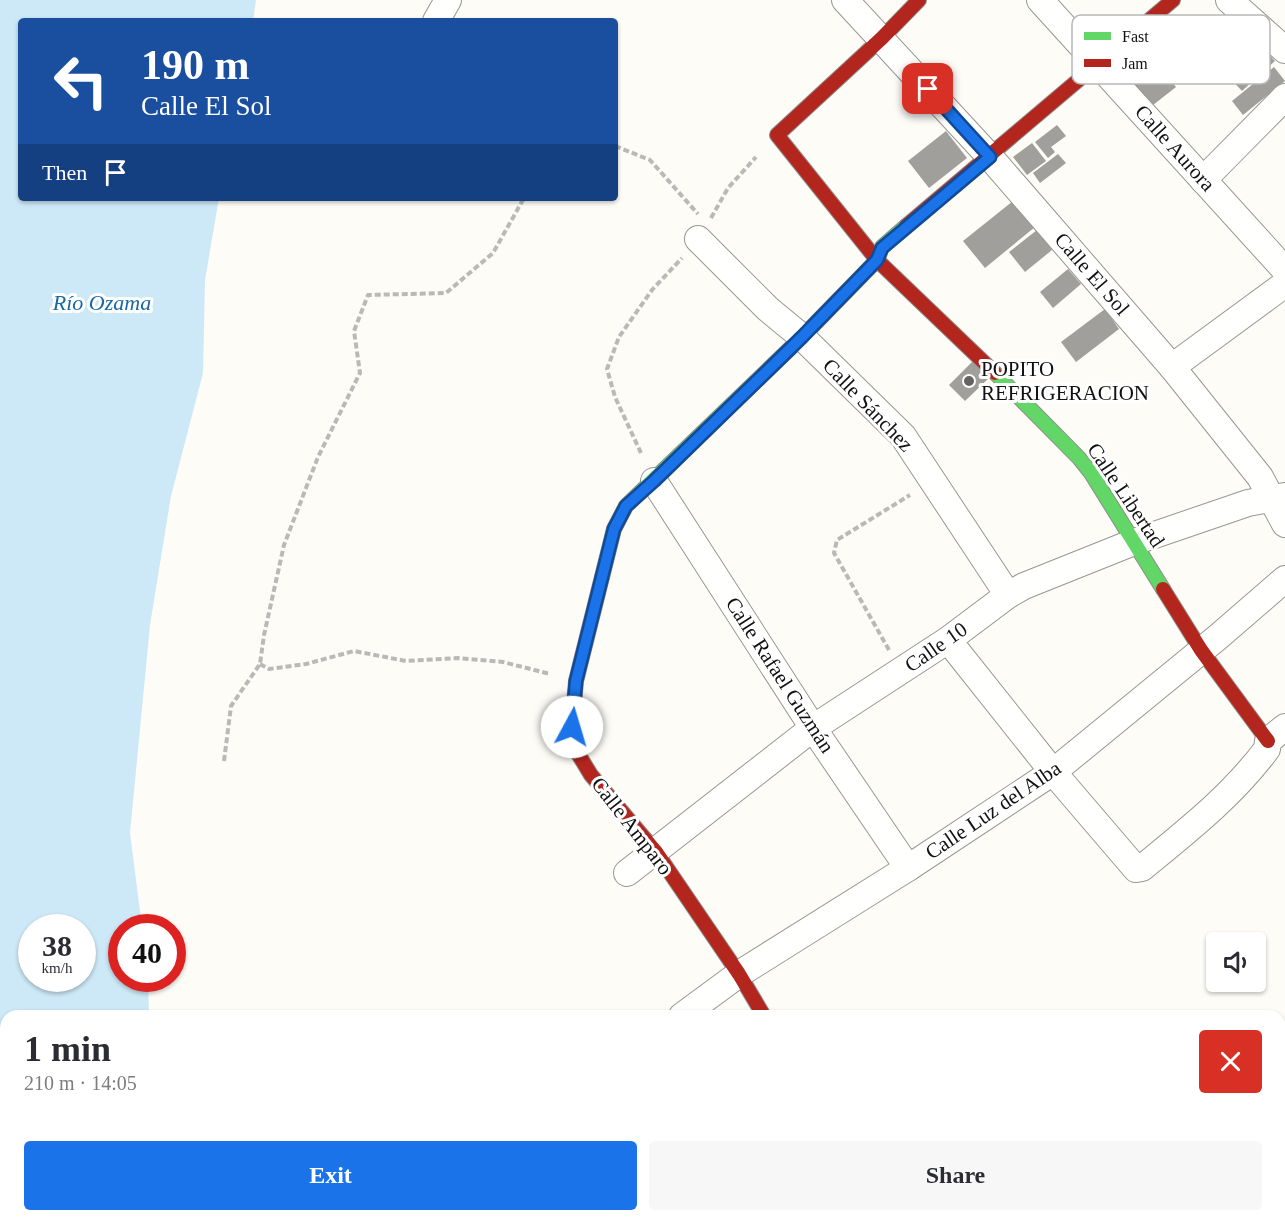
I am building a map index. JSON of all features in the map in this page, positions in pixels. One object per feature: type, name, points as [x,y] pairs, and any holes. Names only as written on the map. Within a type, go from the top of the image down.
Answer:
[{"type":"street","points":[[438,18],[447,0]]},
{"type":"street","name":"Calle El Sol","points":[[845,0],[990,157],[1172,367],[1278,497],[1285,524]]},
{"type":"street","points":[[777,135],[882,38],[919,0]]},
{"type":"street","name":"Calle Aurora","points":[[1040,0],[1072,34]]},
{"type":"street","name":"Calle Amparo","points":[[1155,15],[1173,0]]},
{"type":"street","points":[[1229,0],[1246,15]]},
{"type":"street","points":[[1270,37],[1285,50]]},
{"type":"street","name":"Calle Amparo","points":[[761,1010],[740,974],[656,852],[591,775],[577,752],[572,727],[576,681],[614,529],[626,506],[802,337],[877,260],[882,248],[1075,84]]},
{"type":"street","name":"Calle Aurora","points":[[1118,84],[1285,270]]},
{"type":"street","points":[[1203,180],[1285,97]]},
{"type":"street","name":"Calle Libertad","points":[[777,135],[877,260],[979,357],[1079,458],[1091,473],[1201,650],[1277,734]]},
{"type":"street","name":"Calle Sánchez","points":[[703,232],[768,309],[802,337],[903,436],[1008,595]]},
{"type":"street","points":[[1172,367],[1285,284]]},
{"type":"street","name":"Calle Rafael Guzmán","points":[[654,481],[813,728],[908,868]]},
{"type":"street","name":"Calle 10","points":[[627,873],[813,728],[948,640],[1008,595],[1024,586],[1134,542],[1248,503],[1278,497]]},
{"type":"street","name":"Calle Luz del Alba","points":[[690,1010],[740,974],[908,868],[1053,772],[1285,579]]},
{"type":"street","points":[[948,640],[1053,772],[1136,869],[1142,868],[1236,788],[1277,734]]},
{"type":"path","points":[[654,481],[615,397],[607,369],[619,337],[652,290],[703,232],[728,188],[777,135]]},
{"type":"path","points":[[618,147],[650,160],[703,232]]},
{"type":"path","points":[[224,761],[231,706],[260,664],[264,635],[284,545],[318,457],[360,373],[354,331],[368,295],[446,293],[493,252],[522,201]]},
{"type":"path","points":[[902,671],[834,553],[837,540],[932,479]]},
{"type":"path","points":[[260,664],[269,669],[279,668],[306,664],[354,651],[406,661],[458,657],[503,662],[576,681]]},
{"type":"water","name":"Río Ozama","points":[[0,0],[256,0],[253,18],[18,18],[18,201],[218,201],[205,280],[203,373],[171,496],[150,625],[130,833],[140,914],[108,914],[108,992],[148,992],[149,1010],[0,1010]]},
{"type":"building","points":[[1270,56],[1275,61],[1270,66]]},
{"type":"building","points":[[1274,67],[1285,81],[1243,115],[1232,101],[1253,84],[1270,84],[1270,70]]},
{"type":"building","points":[[1129,84],[1174,84],[1176,87],[1148,109]]},
{"type":"building","points":[[1235,84],[1250,84],[1242,91]]},
{"type":"building","points":[[1057,125],[1066,136],[1051,147],[1055,152],[1048,158],[1035,142]]},
{"type":"building","points":[[946,131],[967,158],[929,188],[908,161]]},
{"type":"building","points":[[1032,143],[1046,161],[1027,175],[1013,157]]},
{"type":"building","points":[[1058,154],[1066,163],[1040,183],[1033,173]]},
{"type":"building","points":[[1013,201],[1035,227],[985,268],[963,241]]},
{"type":"building","points":[[1037,230],[1052,250],[1025,272],[1009,252]]},
{"type":"building","points":[[1068,269],[1081,284],[1053,308],[1040,292]]},
{"type":"building","points":[[1105,309],[1119,329],[1076,362],[1061,342]]},
{"type":"building","name":"POPITO REFRIGERACION","points":[[973,361],[990,377],[965,401],[949,385]]},
{"type":"traffic: fast","points":[[602,577],[614,529],[626,506],[802,337],[877,260],[882,247],[906,226]]},
{"type":"traffic: fast","points":[[995,373],[1091,473],[1163,589]]},
{"type":"traffic: jam","points":[[919,0],[882,38],[777,135],[877,260],[995,373]]},
{"type":"traffic: jam","points":[[1155,15],[1173,0]]},
{"type":"traffic: jam","points":[[906,226],[1074,84]]},
{"type":"traffic: jam","points":[[602,577],[576,681],[572,727],[577,752],[591,775],[656,852],[739,974],[760,1010]]},
{"type":"traffic: jam","points":[[1163,589],[1201,650],[1268,741]]},
{"type":"place","name":"POPITO REFRIGERACION","points":[[969,381]]},
{"type":"route","points":[[572,727],[576,681],[614,529],[626,506],[802,337],[877,260],[882,248],[990,157],[928,89]]}]
